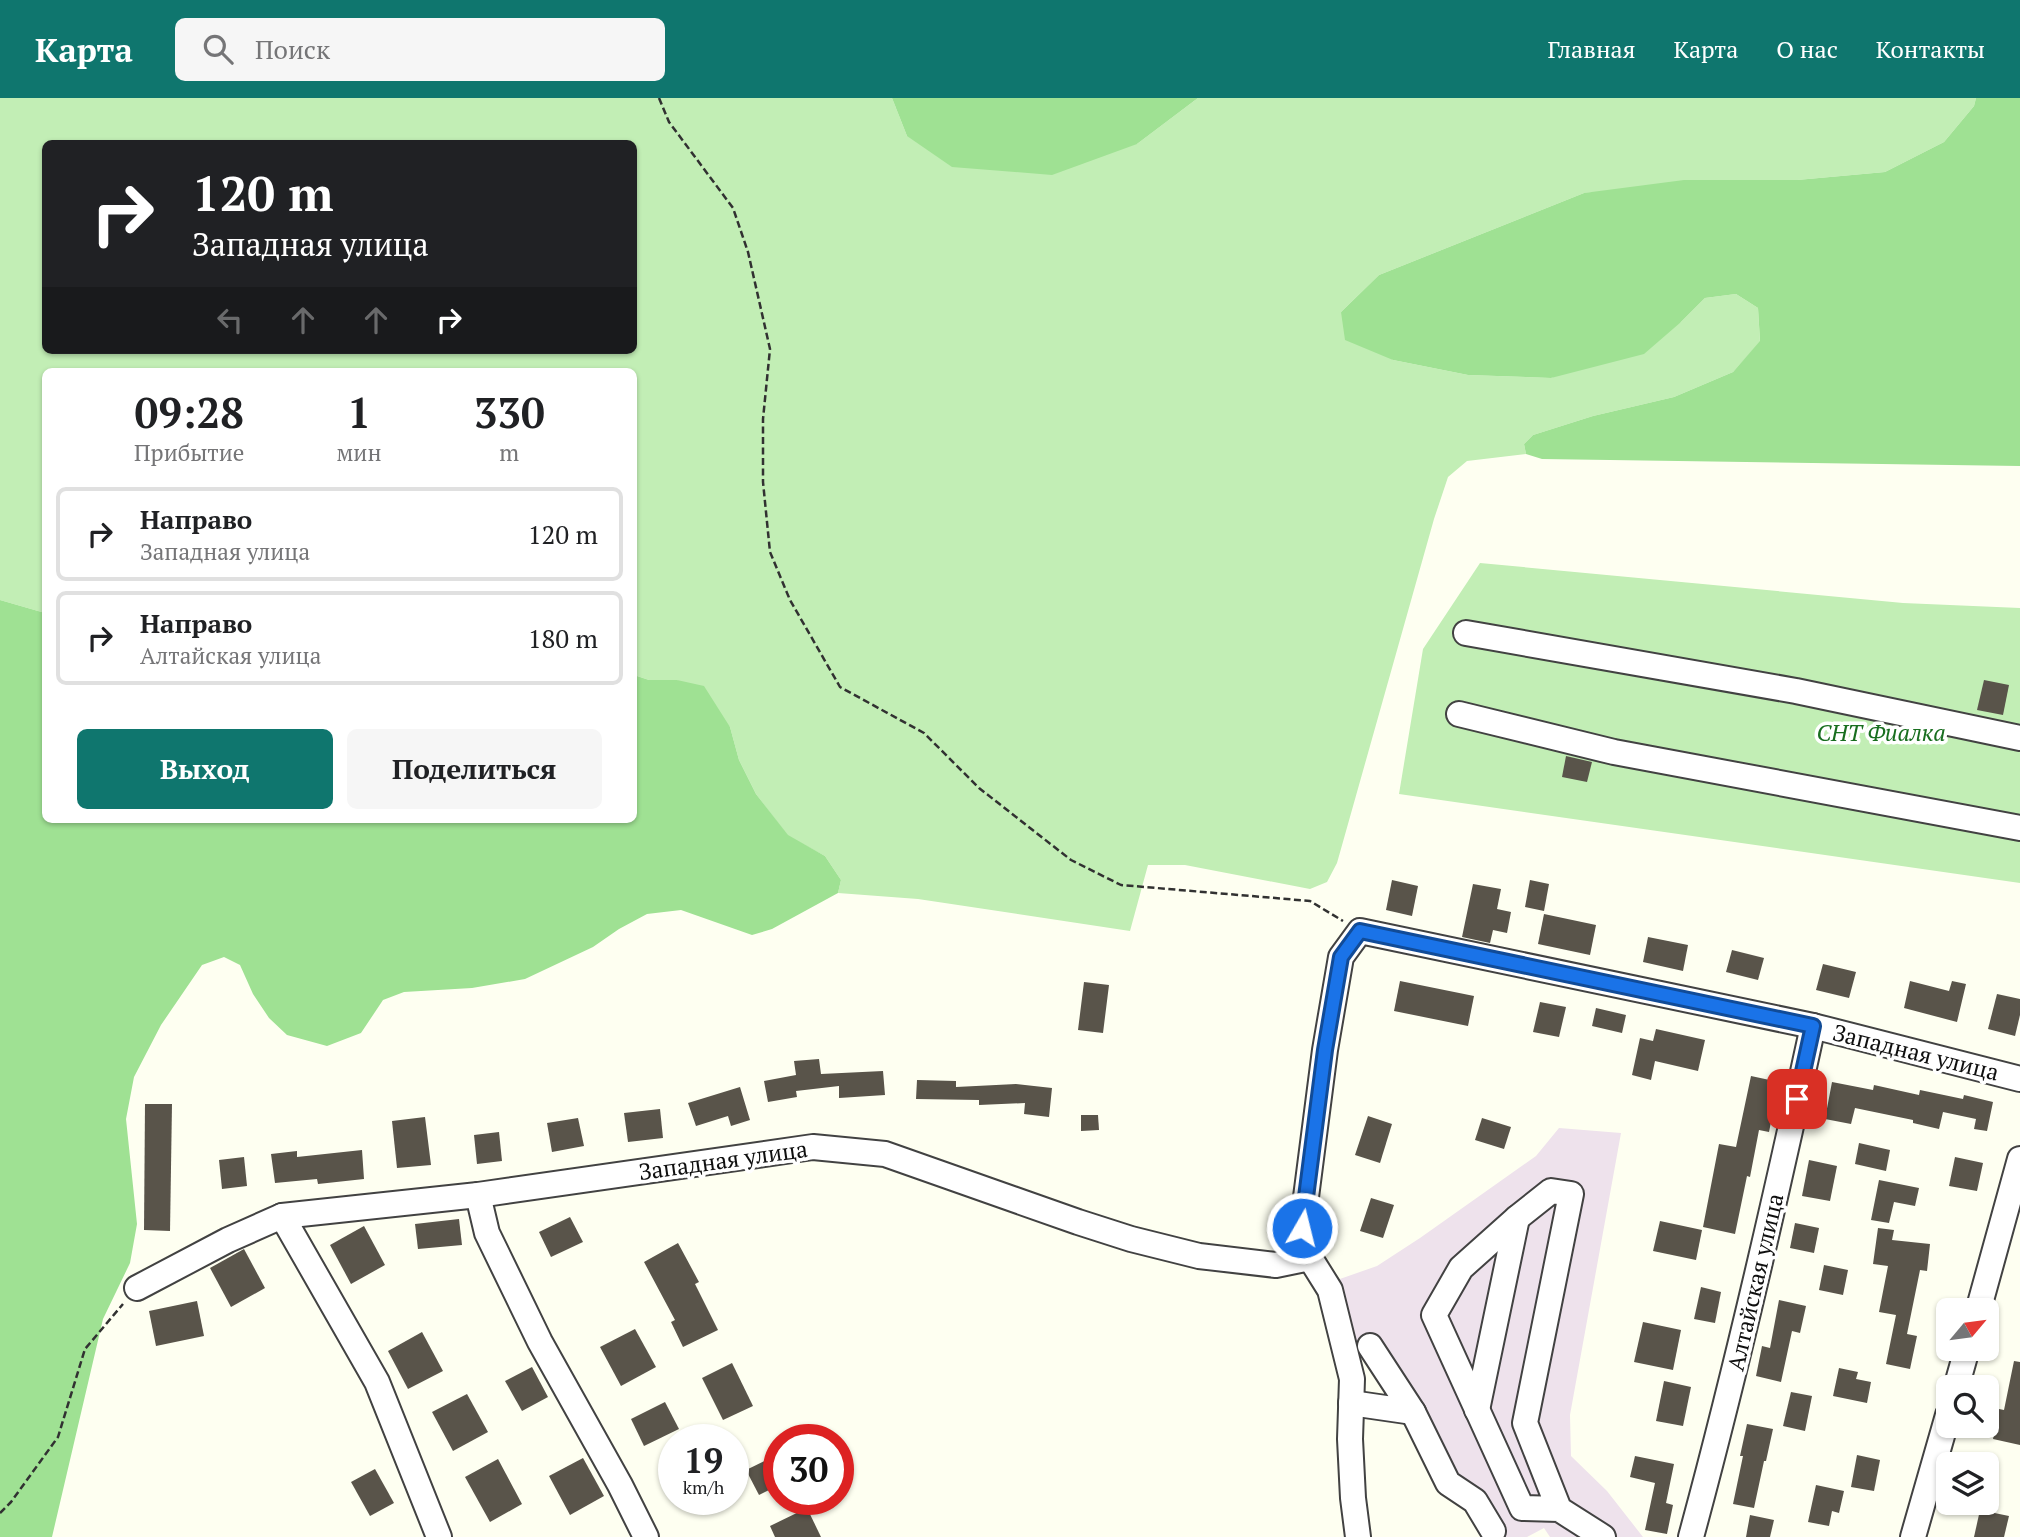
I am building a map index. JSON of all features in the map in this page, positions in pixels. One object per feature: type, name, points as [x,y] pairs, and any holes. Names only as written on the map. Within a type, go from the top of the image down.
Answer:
[{"type":"street","points":[[1466,633],[1796,691],[2020,738]]},
{"type":"street","points":[[1459,714],[1614,752],[2020,828]]},
{"type":"street","name":"Западная улица","points":[[1360,931],[1813,1026],[2020,1079]]},
{"type":"street","points":[[1325,1283],[1301,1269],[1284,1264],[1297,1243],[1302,1228],[1325,1050],[1341,957],[1360,931]]},
{"type":"street","name":"Алтайская улица","points":[[1691,1537],[1728,1396],[1813,1026]]},
{"type":"street","name":"Западная улица","points":[[137,1288],[228,1240],[282,1216],[478,1195],[813,1147],[885,1154],[1078,1222],[1199,1256],[1276,1265],[1310,1258]]},
{"type":"street","points":[[1982,1298],[2020,1159]]},
{"type":"street","points":[[1559,1509],[1525,1423],[1571,1194],[1550,1191],[1461,1268],[1434,1315],[1522,1508],[1559,1509],[1603,1537]]},
{"type":"street","points":[[478,1195],[487,1233],[540,1342],[646,1537]]},
{"type":"street","points":[[282,1216],[377,1382],[439,1537]]},
{"type":"street","points":[[1476,1410],[1517,1218]]},
{"type":"street","points":[[1302,1228],[1310,1258],[1330,1290],[1352,1380],[1350,1439],[1358,1537]]},
{"type":"street","points":[[1370,1346],[1413,1412],[1448,1483],[1475,1501],[1493,1531]]},
{"type":"street","points":[[1351,1403],[1413,1412]]},
{"type":"street","points":[[1913,1537],[1941,1438]]},
{"type":"path","points":[[659,98],[669,122],[733,208],[748,252],[770,349],[763,419],[763,482],[770,552],[790,600],[841,687],[924,733],[979,788],[1071,860],[1121,885],[1310,901],[1360,931]]},
{"type":"path","points":[[0,1513],[58,1437],[85,1349],[137,1288]]},
{"type":"shaded area","points":[[1559,1128],[1621,1133],[1570,1415],[1571,1456],[1607,1491],[1643,1537],[1550,1537],[1544,1528],[1527,1537],[1493,1537],[1352,1337],[1337,1280],[1377,1266],[1420,1238],[1536,1156]]},
{"type":"green space","points":[[0,98],[892,98],[907,136],[1137,144],[1198,98],[1976,98],[1974,106],[1944,142],[1885,172],[1584,193],[1379,275],[1341,312],[1393,360],[1468,375],[1551,378],[1681,322],[1705,298],[1736,294],[1758,308],[1760,342],[1733,372],[1674,397],[1593,416],[1533,435],[1524,444],[1526,454],[1467,461],[1448,477],[1337,863],[1327,882],[1310,889],[1185,865],[1148,865],[1130,931],[918,899],[838,893],[841,880],[825,856],[788,836],[756,794],[739,760],[730,727],[677,680],[649,680],[637,676],[637,368],[42,368],[42,612],[0,600]]},
{"type":"green space","points":[[892,98],[1198,98],[1137,144],[1052,175],[952,167],[907,136]]},
{"type":"green space","points":[[1976,98],[2020,98],[2020,466],[1542,459],[1526,454],[1524,444],[1533,435],[1593,416],[1674,397],[1733,372],[1760,341],[1758,308],[1736,294],[1705,298],[1644,354],[1551,378],[1468,375],[1393,360],[1345,340],[1341,312],[1379,275],[1584,193],[1684,180],[1797,180],[1885,172],[1944,142],[1974,106]]},
{"type":"green space","name":"СНТ Фиалка","points":[[1480,563],[1903,603],[2020,608],[2020,883],[1399,794],[1423,649]]},
{"type":"green space","points":[[0,600],[42,612],[42,823],[637,823],[637,676],[649,680],[677,680],[704,686],[730,727],[739,760],[756,794],[788,835],[825,856],[841,880],[838,893],[772,929],[752,935],[681,910],[647,914],[593,947],[525,979],[472,988],[404,992],[383,1000],[361,1033],[327,1046],[287,1035],[269,1018],[253,994],[240,965],[224,957],[202,965],[161,1025],[134,1077],[126,1119],[137,1224],[130,1263],[103,1319],[52,1537],[0,1537]]},
{"type":"building","points":[[1984,680],[2009,685],[2003,715],[1977,710]]},
{"type":"building","points":[[1566,756],[1592,762],[1587,782],[1562,777]]},
{"type":"building","points":[[1392,880],[1418,886],[1412,916],[1386,910]]},
{"type":"building","points":[[1530,880],[1549,884],[1544,911],[1525,907]]},
{"type":"building","points":[[1473,884],[1501,889],[1497,909],[1511,912],[1507,933],[1493,930],[1490,943],[1462,937]]},
{"type":"building","points":[[1544,914],[1596,925],[1590,955],[1538,944]]},
{"type":"building","points":[[1648,937],[1688,945],[1683,971],[1643,962]]},
{"type":"building","points":[[1732,950],[1764,958],[1758,980],[1726,972]]},
{"type":"building","points":[[1823,964],[1856,972],[1849,998],[1816,990]]},
{"type":"building","points":[[1400,981],[1474,996],[1468,1026],[1394,1011]]},
{"type":"building","points":[[1910,981],[1949,991],[1952,981],[1966,984],[1957,1022],[1904,1008]]},
{"type":"building","points":[[1084,982],[1109,985],[1103,1033],[1078,1030]]},
{"type":"building","points":[[1997,994],[2020,999],[2020,1015],[2015,1036],[1988,1029]]},
{"type":"building","points":[[1540,1002],[1566,1007],[1559,1037],[1533,1032]]},
{"type":"building","points":[[1596,1008],[1626,1015],[1622,1033],[1592,1026]]},
{"type":"building","points":[[1656,1029],[1705,1040],[1698,1071],[1655,1061],[1651,1080],[1632,1075],[1640,1038],[1653,1041]]},
{"type":"building","points":[[819,1059],[821,1074],[883,1071],[885,1095],[839,1098],[839,1086],[796,1091],[797,1097],[768,1102],[764,1081],[796,1075],[794,1061]]},
{"type":"building","points":[[1751,1076],[1779,1082],[1769,1132],[1759,1130],[1735,1234],[1703,1227],[1719,1144],[1736,1147]]},
{"type":"building","points":[[917,1080],[956,1081],[956,1087],[1016,1084],[1052,1088],[1049,1117],[1024,1114],[1025,1103],[979,1105],[979,1100],[916,1099]]},
{"type":"building","points":[[1832,1082],[1873,1090],[1874,1085],[1919,1095],[1920,1090],[1963,1099],[1964,1095],[1993,1102],[1987,1131],[1974,1129],[1976,1119],[1943,1112],[1939,1129],[1913,1123],[1913,1120],[1855,1108],[1851,1124],[1825,1119]]},
{"type":"building","points":[[740,1087],[750,1120],[731,1126],[728,1116],[696,1126],[688,1103]]},
{"type":"building","points":[[145,1104],[172,1104],[170,1231],[144,1230]]},
{"type":"building","points":[[660,1109],[663,1138],[628,1142],[624,1113]]},
{"type":"building","points":[[1081,1115],[1098,1115],[1099,1130],[1081,1131]]},
{"type":"building","points":[[1368,1116],[1392,1124],[1380,1163],[1355,1155]]},
{"type":"building","points":[[425,1117],[431,1165],[397,1168],[392,1121]]},
{"type":"building","points":[[578,1118],[584,1146],[552,1152],[547,1123]]},
{"type":"building","points":[[1482,1118],[1511,1127],[1504,1149],[1475,1140]]},
{"type":"building","points":[[499,1132],[502,1161],[477,1164],[474,1135]]},
{"type":"building","points":[[1859,1143],[1890,1150],[1886,1171],[1855,1164]]},
{"type":"building","points":[[362,1150],[364,1179],[318,1184],[317,1179],[275,1183],[271,1154],[297,1151],[297,1157]]},
{"type":"building","points":[[244,1157],[247,1186],[222,1189],[219,1160]]},
{"type":"building","points":[[1955,1157],[1983,1163],[1977,1191],[1949,1186]]},
{"type":"building","points":[[1809,1160],[1837,1166],[1830,1201],[1802,1196]]},
{"type":"building","points":[[1879,1180],[1919,1188],[1915,1206],[1894,1202],[1889,1223],[1871,1220]]},
{"type":"building","points":[[1371,1198],[1394,1205],[1383,1238],[1360,1231]]},
{"type":"building","points":[[570,1217],[583,1242],[551,1257],[539,1232]]},
{"type":"building","points":[[459,1219],[462,1245],[418,1249],[415,1224]]},
{"type":"building","points":[[1660,1221],[1702,1230],[1696,1260],[1653,1251]]},
{"type":"building","points":[[1795,1223],[1819,1228],[1814,1253],[1790,1248]]},
{"type":"building","points":[[364,1226],[385,1265],[351,1284],[330,1245]]},
{"type":"building","points":[[1878,1228],[1894,1230],[1892,1240],[1930,1244],[1927,1271],[1920,1270],[1907,1334],[1917,1336],[1910,1369],[1886,1364],[1896,1315],[1879,1312],[1888,1266],[1873,1264]]},
{"type":"building","points":[[678,1243],[699,1282],[695,1284],[718,1330],[683,1347],[671,1322],[675,1320],[644,1262]]},
{"type":"building","points":[[244,1249],[265,1288],[231,1307],[210,1268]]},
{"type":"building","points":[[1824,1265],[1848,1270],[1843,1295],[1819,1290]]},
{"type":"building","points":[[1701,1287],[1721,1292],[1715,1323],[1694,1319]]},
{"type":"building","points":[[1779,1300],[1806,1306],[1800,1333],[1792,1331],[1781,1382],[1756,1376],[1762,1346],[1770,1348]]},
{"type":"building","points":[[197,1301],[204,1336],[156,1346],[149,1311]]},
{"type":"building","points":[[1643,1322],[1681,1330],[1673,1370],[1634,1362]]},
{"type":"building","points":[[635,1329],[656,1367],[621,1386],[600,1347]]},
{"type":"building","points":[[422,1332],[443,1371],[408,1389],[388,1351]]},
{"type":"building","points":[[2014,1361],[2020,1362],[2020,1445],[1993,1439],[1999,1438],[1999,1409],[2004,1410]]},
{"type":"building","points":[[732,1363],[753,1406],[723,1420],[702,1378]]},
{"type":"building","points":[[532,1367],[548,1397],[522,1411],[505,1381]]},
{"type":"building","points":[[1839,1368],[1858,1372],[1856,1379],[1871,1382],[1867,1403],[1833,1396]]},
{"type":"building","points":[[1664,1381],[1691,1387],[1683,1426],[1656,1421]]},
{"type":"building","points":[[1791,1392],[1812,1396],[1805,1431],[1783,1426]]},
{"type":"building","points":[[467,1394],[488,1432],[453,1451],[432,1412]]},
{"type":"building","points":[[665,1402],[676,1424],[658,1424],[658,1439],[644,1446],[631,1419]]},
{"type":"building","points":[[1747,1424],[1773,1429],[1754,1508],[1733,1504]]},
{"type":"building","points":[[1857,1455],[1880,1460],[1874,1491],[1851,1487]]},
{"type":"building","points":[[1635,1456],[1674,1464],[1666,1503],[1673,1505],[1667,1534],[1645,1530],[1655,1483],[1630,1477]]},
{"type":"building","points":[[583,1458],[604,1496],[570,1515],[549,1476]]},
{"type":"building","points":[[498,1459],[522,1504],[490,1522],[465,1477]]},
{"type":"building","points":[[763,1462],[763,1493],[759,1495],[749,1476],[749,1469]]},
{"type":"building","points":[[375,1469],[394,1503],[370,1516],[351,1482]]},
{"type":"building","points":[[1816,1485],[1844,1491],[1839,1513],[1832,1511],[1829,1526],[1808,1522]]},
{"type":"building","points":[[793,1515],[810,1515],[821,1537],[775,1537],[770,1526]]},
{"type":"building","points":[[1750,1515],[1774,1520],[1770,1537],[1746,1537]]},
{"type":"building","points":[[1979,1515],[2009,1516],[2004,1537],[1974,1537]]},
{"type":"route","points":[[1302,1228],[1325,1050],[1341,957],[1360,931],[1813,1026],[1797,1099]]}]
